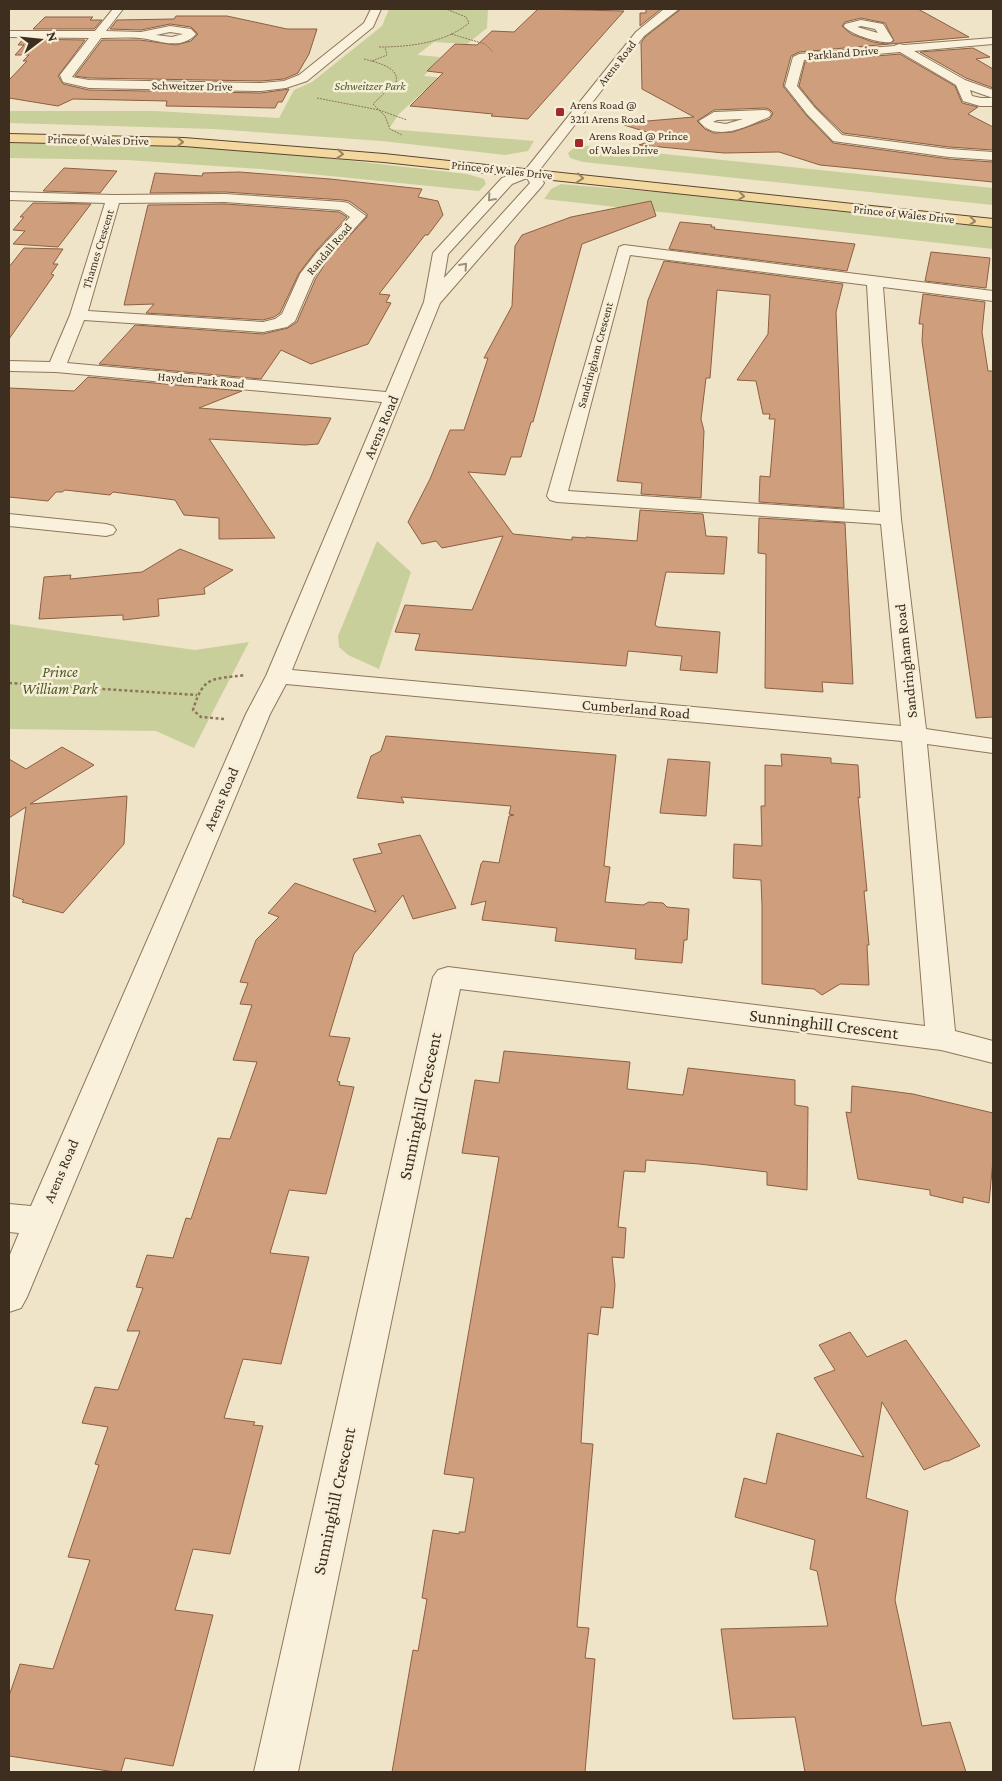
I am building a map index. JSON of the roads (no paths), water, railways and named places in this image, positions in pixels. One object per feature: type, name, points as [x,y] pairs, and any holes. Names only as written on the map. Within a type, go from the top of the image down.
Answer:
[{"type":"main road","name":"Prince of Wales Drive","points":[[9,127],[220,132],[294,138],[993,223]]},
{"type":"main road","name":"Prince of Wales Drive","points":[[9,138],[184,142],[384,158],[536,167],[993,210]]},
{"type":"street","name":"Schweitzer Drive","points":[[118,9],[66,74],[67,79],[89,84],[261,87],[295,82],[303,78],[369,25],[376,9]]},
{"type":"street","points":[[655,9],[671,10]]},
{"type":"street","name":"Arens Road","points":[[9,1297],[24,1219],[279,672],[394,398],[432,302],[441,253],[507,181],[536,167],[640,34],[671,10]]},
{"type":"street","points":[[9,34],[141,34]]},
{"type":"street","points":[[887,40],[961,83],[993,94]]},
{"type":"street","name":"Parkland Drive","points":[[993,41],[799,57],[791,86],[811,111],[838,138],[949,153],[993,156]]},
{"type":"street","points":[[961,83],[967,98],[980,102],[993,102]]},
{"type":"street","points":[[792,112],[811,111]]},
{"type":"street","name":"Arens Road","points":[[432,302],[537,184],[536,167]]},
{"type":"street","name":"Thames Crescent","points":[[9,196],[113,199],[78,315],[56,367]]},
{"type":"street","name":"Randall Road","points":[[78,315],[263,327],[281,323],[289,317],[306,277],[322,255],[359,216],[343,206],[235,198],[113,199]]},
{"type":"street","name":"Sandringham Crescent","points":[[891,519],[557,496],[624,250],[993,296]]},
{"type":"street","name":"Sandringham Road","points":[[875,282],[891,519],[914,735],[941,1039]]},
{"type":"street","name":"Hayden Park Road","points":[[9,366],[56,367],[394,398]]},
{"type":"street","points":[[9,520],[106,530]]},
{"type":"street","name":"Cumberland Road","points":[[279,672],[914,735],[993,746]]},
{"type":"street","name":"Sunninghill Crescent","points":[[276,1772],[448,978],[941,1039],[993,1052]]},
{"type":"place","name":"Arens Road @ 3211 Arens Road","points":[[560,112]]},
{"type":"place","name":"Arens Road @ Prince of Wales Drive","points":[[579,143]]},
{"type":"park label","name":"Schweitzer Park","points":[[370,86]]},
{"type":"park label","name":"Prince William Park","points":[[60,680]]}]
